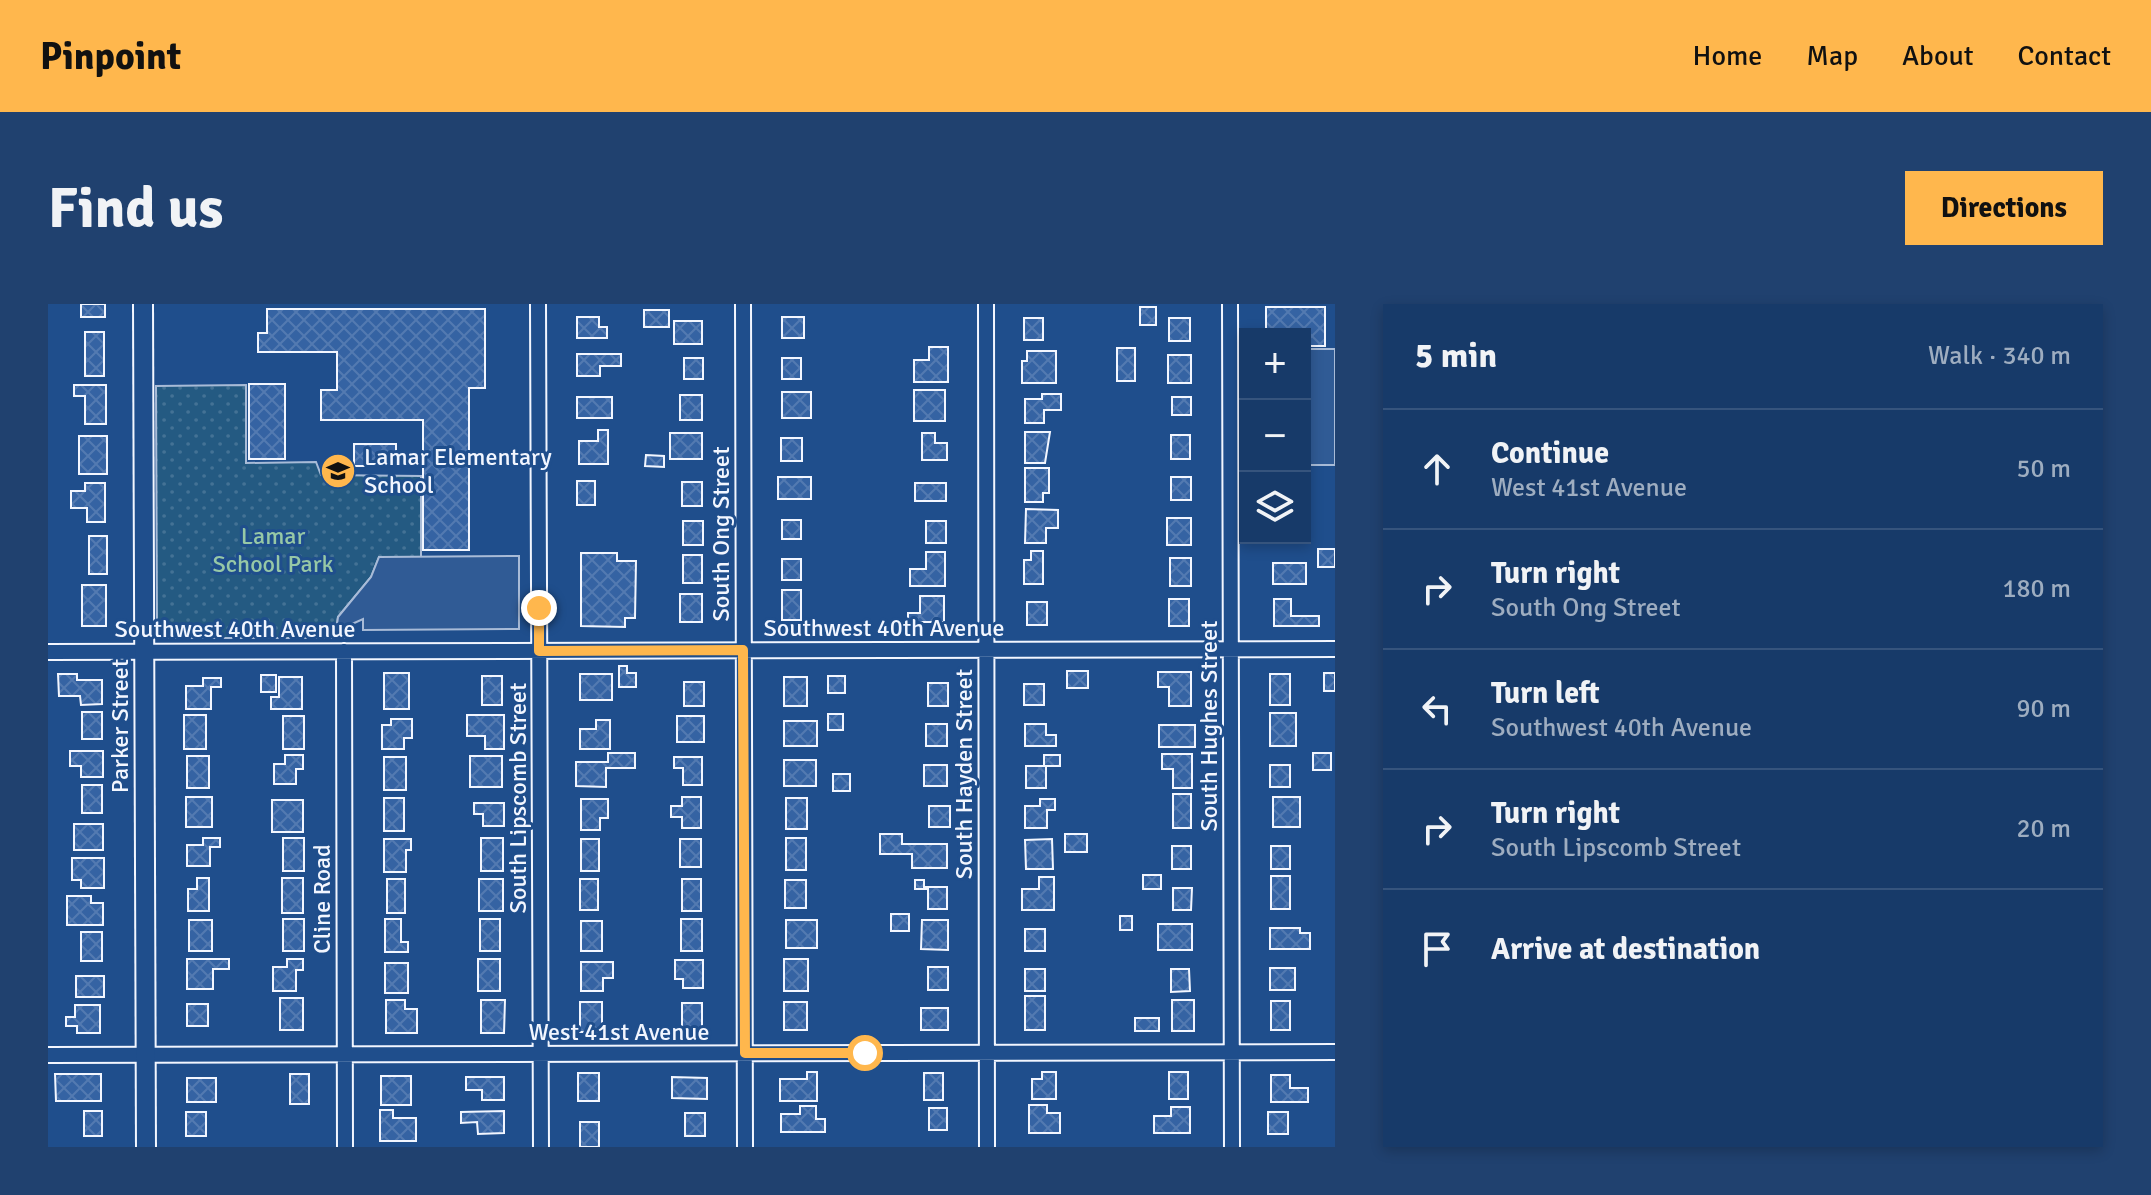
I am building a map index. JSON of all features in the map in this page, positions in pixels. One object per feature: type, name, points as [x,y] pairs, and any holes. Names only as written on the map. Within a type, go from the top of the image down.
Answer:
[{"type":"main road","name":"Parker Street","points":[[143,304],[146,1147]]},
{"type":"street","name":"South Lipscomb Street","points":[[538,304],[541,1147]]},
{"type":"street","name":"South Ong Street","points":[[743,304],[745,1147]]},
{"type":"street","name":"South Hayden Street","points":[[986,304],[987,1147]]},
{"type":"street","name":"South Hughes Street","points":[[1230,304],[1232,1147]]},
{"type":"street","name":"Southwest 40th Avenue","points":[[48,652],[1335,649]]},
{"type":"street","name":"Cline Road","points":[[344,651],[345,1147]]},
{"type":"street","name":"West 41st Avenue","points":[[48,1055],[1335,1052]]},
{"type":"green space","name":"Lamar School Park","points":[[246,385],[246,463],[316,462],[321,475],[421,476],[421,557],[379,557],[371,577],[338,617],[335,638],[166,638],[157,629],[156,386]]},
{"type":"shaded area","points":[[1311,349],[1335,349],[1335,465],[1311,465]]},
{"type":"shaded area","points":[[519,556],[519,629],[363,630],[363,619],[352,624],[352,637],[335,638],[338,617],[371,577],[379,557]]},
{"type":"building","points":[[81,304],[105,304],[105,317],[81,317]]},
{"type":"building","points":[[1140,307],[1156,307],[1156,325],[1140,325]]},
{"type":"building","points":[[1266,307],[1325,307],[1325,346],[1311,346],[1311,328],[1266,328]]},
{"type":"building","points":[[267,309],[485,309],[485,388],[469,388],[469,550],[423,550],[423,420],[321,420],[321,390],[337,390],[337,352],[258,352],[258,333],[267,333]]},
{"type":"building","points":[[644,310],[669,310],[669,327],[644,327]]},
{"type":"building","points":[[577,317],[599,317],[599,327],[607,327],[607,338],[577,338]]},
{"type":"building","points":[[782,317],[804,317],[804,338],[782,338]]},
{"type":"building","points":[[1024,318],[1043,318],[1043,340],[1024,340]]},
{"type":"building","points":[[1169,318],[1190,318],[1190,341],[1169,341]]},
{"type":"building","points":[[674,321],[702,321],[702,344],[674,344]]},
{"type":"building","points":[[85,332],[104,332],[104,376],[85,376]]},
{"type":"building","points":[[929,347],[948,347],[948,382],[914,382],[914,360],[929,360]]},
{"type":"building","points":[[1117,348],[1135,348],[1135,381],[1117,381]]},
{"type":"building","points":[[1027,351],[1056,351],[1056,383],[1022,383],[1022,361],[1027,361]]},
{"type":"building","points":[[577,354],[621,354],[621,366],[600,366],[600,376],[577,376]]},
{"type":"building","points":[[1168,355],[1191,355],[1191,383],[1168,383]]},
{"type":"building","points":[[684,358],[703,358],[703,379],[684,379]]},
{"type":"building","points":[[782,358],[801,358],[801,379],[782,379]]},
{"type":"building","points":[[249,384],[285,384],[285,459],[249,459]]},
{"type":"building","points":[[74,385],[106,385],[106,424],[85,424],[85,396],[74,396]]},
{"type":"building","points":[[914,390],[945,390],[945,421],[914,421]]},
{"type":"building","points":[[782,392],[811,392],[811,418],[782,418]]},
{"type":"building","points":[[1042,394],[1061,394],[1061,410],[1044,410],[1044,423],[1025,423],[1025,399],[1042,399]]},
{"type":"building","points":[[680,395],[702,395],[702,420],[680,420]]},
{"type":"building","points":[[577,397],[612,397],[612,418],[577,418]]},
{"type":"building","points":[[1172,397],[1191,397],[1191,415],[1172,415]]},
{"type":"building","points":[[598,430],[608,430],[608,464],[579,464],[579,441],[598,441]]},
{"type":"building","points":[[1025,432],[1050,432],[1045,463],[1025,463]]},
{"type":"building","points":[[670,433],[702,433],[702,459],[670,459]]},
{"type":"building","points":[[922,433],[935,433],[935,443],[947,443],[947,460],[922,460]]},
{"type":"building","points":[[1171,435],[1190,435],[1190,459],[1171,459]]},
{"type":"building","points":[[79,436],[107,436],[107,474],[79,474]]},
{"type":"building","points":[[781,438],[802,438],[802,461],[781,461]]},
{"type":"building","points":[[354,444],[396,444],[396,466],[354,466]]},
{"type":"building","points":[[646,455],[664,456],[664,467],[645,466]]},
{"type":"building","points":[[1025,468],[1049,468],[1049,493],[1043,493],[1043,502],[1025,502]]},
{"type":"building","points":[[778,477],[811,477],[811,499],[778,499]]},
{"type":"building","points":[[1171,477],[1191,477],[1191,500],[1171,500]]},
{"type":"building","points":[[577,481],[595,481],[595,505],[577,505]]},
{"type":"building","points":[[682,482],[702,482],[702,506],[682,506]]},
{"type":"building","points":[[85,483],[105,483],[105,522],[87,522],[87,508],[71,508],[71,491],[85,491]]},
{"type":"building","points":[[915,483],[946,483],[946,501],[915,501]]},
{"type":"building","points":[[1026,509],[1058,510],[1058,528],[1046,528],[1046,543],[1025,543]]},
{"type":"building","points":[[1167,518],[1191,518],[1191,545],[1167,545]]},
{"type":"building","points":[[782,520],[801,520],[801,539],[782,539]]},
{"type":"building","points":[[683,521],[703,521],[703,545],[683,545]]},
{"type":"building","points":[[926,521],[946,521],[946,543],[926,543]]},
{"type":"building","points":[[89,536],[107,536],[107,574],[89,574]]},
{"type":"building","points":[[1318,549],[1335,549],[1335,567],[1318,567]]},
{"type":"building","points":[[1031,551],[1043,551],[1043,584],[1024,584],[1024,560],[1031,560]]},
{"type":"building","points":[[926,552],[945,552],[945,586],[910,586],[910,569],[926,569]]},
{"type":"building","points":[[581,553],[617,553],[617,561],[636,561],[635,618],[625,618],[625,627],[581,626]]},
{"type":"building","points":[[683,555],[702,555],[702,583],[683,583]]},
{"type":"building","points":[[1170,558],[1191,558],[1191,586],[1170,586]]},
{"type":"building","points":[[782,559],[801,559],[801,580],[782,580]]},
{"type":"building","points":[[1273,563],[1306,563],[1306,584],[1273,584]]},
{"type":"building","points":[[82,585],[106,585],[106,626],[82,626]]},
{"type":"building","points":[[782,590],[801,590],[801,620],[782,620]]},
{"type":"building","points":[[680,594],[702,594],[702,622],[680,622]]},
{"type":"building","points":[[920,596],[944,596],[944,622],[908,622],[908,613],[920,613]]},
{"type":"building","points":[[1169,599],[1189,599],[1189,626],[1169,626]]},
{"type":"building","points":[[1274,599],[1291,599],[1291,616],[1319,616],[1319,626],[1274,626]]},
{"type":"building","points":[[1027,602],[1047,602],[1047,625],[1027,625]]},
{"type":"building","points":[[619,666],[627,666],[627,673],[636,673],[636,687],[619,687]]},
{"type":"building","points":[[1067,671],[1088,671],[1088,688],[1067,688]]},
{"type":"building","points":[[1158,672],[1191,672],[1191,706],[1169,706],[1169,687],[1158,687]]},
{"type":"building","points":[[384,673],[409,673],[409,709],[384,709]]},
{"type":"building","points":[[1324,673],[1335,673],[1335,691],[1324,691]]},
{"type":"building","points":[[58,674],[77,674],[77,680],[102,680],[102,704],[81,705],[80,696],[59,696]]},
{"type":"building","points":[[580,674],[612,674],[612,700],[580,700]]},
{"type":"building","points":[[1270,674],[1290,674],[1290,705],[1270,705]]},
{"type":"building","points":[[261,675],[276,675],[276,692],[261,692]]},
{"type":"building","points":[[482,676],[502,676],[502,705],[482,705]]},
{"type":"building","points":[[828,676],[845,676],[845,693],[828,693]]},
{"type":"building","points":[[279,677],[302,677],[302,709],[271,709],[271,697],[279,697]]},
{"type":"building","points":[[784,677],[807,677],[807,706],[784,706]]},
{"type":"building","points":[[203,678],[221,678],[221,687],[211,687],[211,709],[186,709],[186,686],[203,686]]},
{"type":"building","points":[[684,682],[704,682],[704,706],[684,706]]},
{"type":"building","points":[[928,683],[948,683],[948,706],[928,706]]},
{"type":"building","points":[[1024,684],[1044,684],[1044,705],[1024,705]]},
{"type":"building","points":[[82,712],[102,712],[102,739],[82,739]]},
{"type":"building","points":[[1270,713],[1296,713],[1296,746],[1270,746]]},
{"type":"building","points":[[828,714],[843,714],[843,730],[828,730]]},
{"type":"building","points":[[184,715],[206,715],[206,749],[184,749]]},
{"type":"building","points":[[467,715],[504,715],[504,749],[485,749],[485,736],[467,736]]},
{"type":"building","points":[[283,716],[304,716],[304,749],[283,749]]},
{"type":"building","points":[[677,716],[704,716],[704,742],[677,742]]},
{"type":"building","points":[[391,719],[412,719],[412,738],[404,738],[404,749],[382,749],[382,725],[391,725]]},
{"type":"building","points":[[596,720],[610,720],[610,749],[580,749],[580,729],[596,729]]},
{"type":"building","points":[[784,721],[817,721],[817,746],[784,746]]},
{"type":"building","points":[[926,724],[947,724],[947,746],[926,746]]},
{"type":"building","points":[[1025,724],[1046,724],[1046,735],[1056,735],[1056,746],[1025,746]]},
{"type":"building","points":[[1159,725],[1195,725],[1195,747],[1159,747]]},
{"type":"building","points":[[70,751],[103,751],[103,777],[81,777],[81,766],[70,766]]},
{"type":"building","points":[[608,753],[635,753],[635,768],[606,768],[606,787],[576,786],[576,762],[608,762]]},
{"type":"building","points":[[1313,753],[1331,753],[1331,770],[1313,770]]},
{"type":"building","points":[[1162,754],[1192,754],[1192,788],[1173,788],[1173,769],[1162,769]]},
{"type":"building","points":[[285,755],[303,755],[303,769],[296,769],[296,784],[274,784],[274,764],[285,764]]},
{"type":"building","points":[[1044,755],[1060,755],[1060,766],[1046,766],[1046,788],[1026,788],[1026,766],[1044,766]]},
{"type":"building","points":[[187,756],[209,756],[209,788],[187,788]]},
{"type":"building","points":[[470,756],[502,756],[502,787],[470,787]]},
{"type":"building","points":[[384,757],[406,757],[406,790],[384,790]]},
{"type":"building","points":[[674,757],[702,757],[702,785],[683,785],[683,768],[674,768]]},
{"type":"building","points":[[784,760],[816,760],[816,786],[784,786]]},
{"type":"building","points":[[924,765],[947,765],[947,786],[924,786]]},
{"type":"building","points":[[1270,765],[1290,765],[1290,787],[1270,787]]},
{"type":"building","points":[[833,774],[850,774],[850,791],[833,791]]},
{"type":"building","points":[[82,785],[102,785],[102,813],[82,813]]},
{"type":"building","points":[[1173,794],[1191,794],[1191,828],[1173,828]]},
{"type":"building","points":[[186,797],[212,797],[212,827],[186,827]]},
{"type":"building","points":[[682,797],[701,797],[701,828],[682,828],[682,817],[671,817],[671,806],[682,806]]},
{"type":"building","points":[[1273,797],[1300,797],[1300,827],[1273,827]]},
{"type":"building","points":[[384,798],[404,798],[404,831],[384,831]]},
{"type":"building","points":[[786,798],[807,798],[807,829],[786,829]]},
{"type":"building","points":[[581,799],[608,799],[608,818],[600,818],[600,830],[581,830]]},
{"type":"building","points":[[1040,799],[1055,799],[1055,810],[1047,810],[1047,828],[1025,828],[1025,806],[1040,806]]},
{"type":"building","points":[[272,800],[303,800],[303,832],[272,832]]},
{"type":"building","points":[[474,803],[504,803],[504,826],[483,826],[483,814],[474,814]]},
{"type":"building","points":[[929,806],[950,806],[950,827],[929,827]]},
{"type":"building","points":[[74,824],[103,824],[103,850],[74,850]]},
{"type":"building","points":[[880,834],[902,834],[902,844],[947,844],[947,868],[912,868],[912,854],[880,854]]},
{"type":"building","points":[[1065,834],[1087,834],[1087,852],[1065,852]]},
{"type":"building","points":[[203,838],[220,838],[220,847],[210,847],[210,866],[187,866],[187,845],[203,845]]},
{"type":"building","points":[[283,838],[304,838],[304,871],[283,871]]},
{"type":"building","points":[[481,838],[503,838],[503,871],[481,871]]},
{"type":"building","points":[[786,838],[806,838],[806,870],[786,870]]},
{"type":"building","points":[[384,839],[411,839],[411,850],[406,850],[406,872],[384,872]]},
{"type":"building","points":[[581,839],[599,839],[599,871],[581,871]]},
{"type":"building","points":[[680,839],[701,839],[701,867],[680,867]]},
{"type":"building","points":[[1052,839],[1053,869],[1026,869],[1025,840]]},
{"type":"building","points":[[1172,846],[1191,846],[1191,869],[1172,869]]},
{"type":"building","points":[[1271,846],[1290,846],[1290,869],[1271,869]]},
{"type":"building","points":[[72,858],[104,858],[104,888],[81,888],[81,880],[72,880]]},
{"type":"building","points":[[1143,875],[1161,875],[1161,889],[1143,889]]},
{"type":"building","points":[[1271,876],[1290,876],[1290,909],[1271,909]]},
{"type":"building","points":[[1039,877],[1054,877],[1054,910],[1022,910],[1022,889],[1039,889]]},
{"type":"building","points":[[197,878],[209,878],[209,911],[188,911],[188,889],[197,889]]},
{"type":"building","points":[[282,878],[303,878],[303,913],[282,913]]},
{"type":"building","points":[[387,879],[405,879],[405,913],[387,913]]},
{"type":"building","points":[[479,879],[503,879],[503,911],[479,911]]},
{"type":"building","points":[[580,879],[598,879],[598,910],[580,910]]},
{"type":"building","points":[[682,879],[701,879],[701,911],[682,911]]},
{"type":"building","points":[[785,880],[806,880],[806,908],[785,908]]},
{"type":"building","points":[[915,880],[924,880],[924,887],[947,887],[947,909],[928,909],[928,889],[915,889]]},
{"type":"building","points":[[1173,888],[1192,888],[1191,910],[1173,910]]},
{"type":"building","points":[[67,896],[91,896],[91,903],[103,903],[103,925],[67,925]]},
{"type":"building","points":[[891,914],[909,914],[909,931],[891,931]]},
{"type":"building","points":[[1120,916],[1132,916],[1132,930],[1120,930]]},
{"type":"building","points":[[283,919],[304,919],[304,951],[283,951]]},
{"type":"building","points":[[385,919],[401,919],[401,942],[408,942],[408,952],[385,952]]},
{"type":"building","points":[[480,919],[500,919],[500,951],[480,951]]},
{"type":"building","points":[[681,919],[702,919],[702,951],[681,951]]},
{"type":"building","points":[[189,920],[212,920],[212,951],[189,951]]},
{"type":"building","points":[[786,920],[817,920],[817,948],[786,948]]},
{"type":"building","points":[[922,920],[948,920],[948,950],[921,949]]},
{"type":"building","points":[[581,921],[602,921],[602,951],[581,951]]},
{"type":"building","points":[[1158,924],[1192,924],[1192,950],[1158,950]]},
{"type":"building","points":[[1270,928],[1300,928],[1300,933],[1310,933],[1310,949],[1270,949]]},
{"type":"building","points":[[1025,929],[1045,929],[1045,951],[1025,951]]},
{"type":"building","points":[[81,932],[102,932],[102,961],[81,961]]},
{"type":"building","points":[[187,959],[229,959],[229,969],[213,969],[213,989],[187,989]]},
{"type":"building","points":[[287,959],[303,959],[303,970],[296,970],[296,991],[273,991],[273,967],[287,967]]},
{"type":"building","points":[[478,959],[500,959],[500,991],[478,991]]},
{"type":"building","points":[[784,959],[808,959],[808,991],[784,991]]},
{"type":"building","points":[[675,960],[703,960],[703,988],[683,988],[683,979],[675,979]]},
{"type":"building","points":[[581,962],[613,962],[613,978],[603,978],[603,991],[581,991]]},
{"type":"building","points":[[385,963],[408,963],[408,993],[385,993]]},
{"type":"building","points":[[928,967],[948,967],[948,990],[928,990]]},
{"type":"building","points":[[1270,968],[1295,968],[1295,990],[1270,990]]},
{"type":"building","points":[[1025,969],[1045,969],[1045,991],[1025,991]]},
{"type":"building","points":[[1171,969],[1189,969],[1190,991],[1171,992]]},
{"type":"building","points":[[76,976],[104,976],[104,997],[76,997]]},
{"type":"building","points":[[1025,996],[1045,996],[1045,1030],[1025,1030]]},
{"type":"building","points":[[280,998],[303,998],[303,1030],[280,1030]]},
{"type":"building","points":[[386,1000],[405,1000],[405,1009],[417,1009],[417,1033],[386,1033]]},
{"type":"building","points":[[481,1000],[505,1000],[504,1033],[481,1033]]},
{"type":"building","points":[[1172,1000],[1194,1000],[1194,1031],[1172,1031]]},
{"type":"building","points":[[1271,1001],[1290,1001],[1290,1030],[1271,1030]]},
{"type":"building","points":[[580,1002],[602,1002],[602,1032],[580,1032]]},
{"type":"building","points":[[784,1002],[807,1002],[807,1030],[784,1030]]},
{"type":"building","points":[[682,1003],[702,1003],[702,1030],[682,1030]]},
{"type":"building","points":[[187,1004],[208,1004],[208,1026],[187,1026]]},
{"type":"building","points":[[75,1005],[100,1005],[100,1033],[77,1033],[77,1026],[66,1026],[66,1017],[75,1017]]},
{"type":"building","points":[[921,1008],[948,1008],[948,1030],[921,1030]]},
{"type":"building","points":[[1135,1018],[1159,1018],[1159,1031],[1135,1031]]},
{"type":"building","points":[[807,1072],[817,1072],[817,1101],[780,1101],[780,1079],[807,1079]]},
{"type":"building","points":[[1042,1072],[1056,1072],[1056,1099],[1032,1099],[1032,1079],[1042,1079]]},
{"type":"building","points":[[1169,1072],[1188,1072],[1188,1099],[1169,1099]]},
{"type":"building","points":[[578,1073],[599,1073],[599,1101],[578,1101]]},
{"type":"building","points":[[924,1073],[943,1073],[943,1100],[924,1100]]},
{"type":"building","points":[[55,1074],[101,1074],[101,1101],[56,1101]]},
{"type":"building","points":[[290,1074],[309,1074],[309,1104],[290,1104]]},
{"type":"building","points":[[1271,1075],[1290,1075],[1290,1088],[1308,1088],[1308,1102],[1271,1102]]},
{"type":"building","points":[[381,1076],[411,1076],[411,1105],[381,1105]]},
{"type":"building","points":[[466,1077],[504,1077],[504,1100],[482,1100],[482,1090],[466,1090]]},
{"type":"building","points":[[672,1077],[707,1078],[707,1099],[672,1098]]},
{"type":"building","points":[[187,1078],[216,1078],[216,1102],[187,1102]]},
{"type":"building","points":[[1029,1105],[1047,1105],[1047,1113],[1060,1113],[1060,1133],[1029,1133]]},
{"type":"building","points":[[800,1106],[816,1106],[816,1119],[825,1119],[825,1132],[781,1132],[781,1114],[800,1114]]},
{"type":"building","points":[[1171,1107],[1190,1107],[1190,1133],[1154,1133],[1154,1116],[1171,1116]]},
{"type":"building","points":[[929,1108],[947,1108],[947,1130],[929,1130]]},
{"type":"building","points":[[380,1110],[393,1110],[393,1118],[416,1118],[416,1141],[380,1141]]},
{"type":"building","points":[[84,1111],[102,1111],[102,1136],[84,1136]]},
{"type":"building","points":[[504,1111],[504,1133],[478,1134],[477,1122],[461,1123],[461,1112]]},
{"type":"building","points":[[186,1112],[206,1112],[206,1136],[186,1136]]},
{"type":"building","points":[[1268,1112],[1288,1112],[1288,1134],[1268,1134]]},
{"type":"building","points":[[685,1113],[705,1113],[705,1136],[685,1136]]},
{"type":"building","points":[[580,1122],[599,1122],[599,1147],[580,1147]]},
{"type":"place","name":"Lamar Elementary School","points":[[338,471]]},
{"type":"route","points":[[539,608],[539,651],[743,650],[745,1053],[865,1053]]}]
